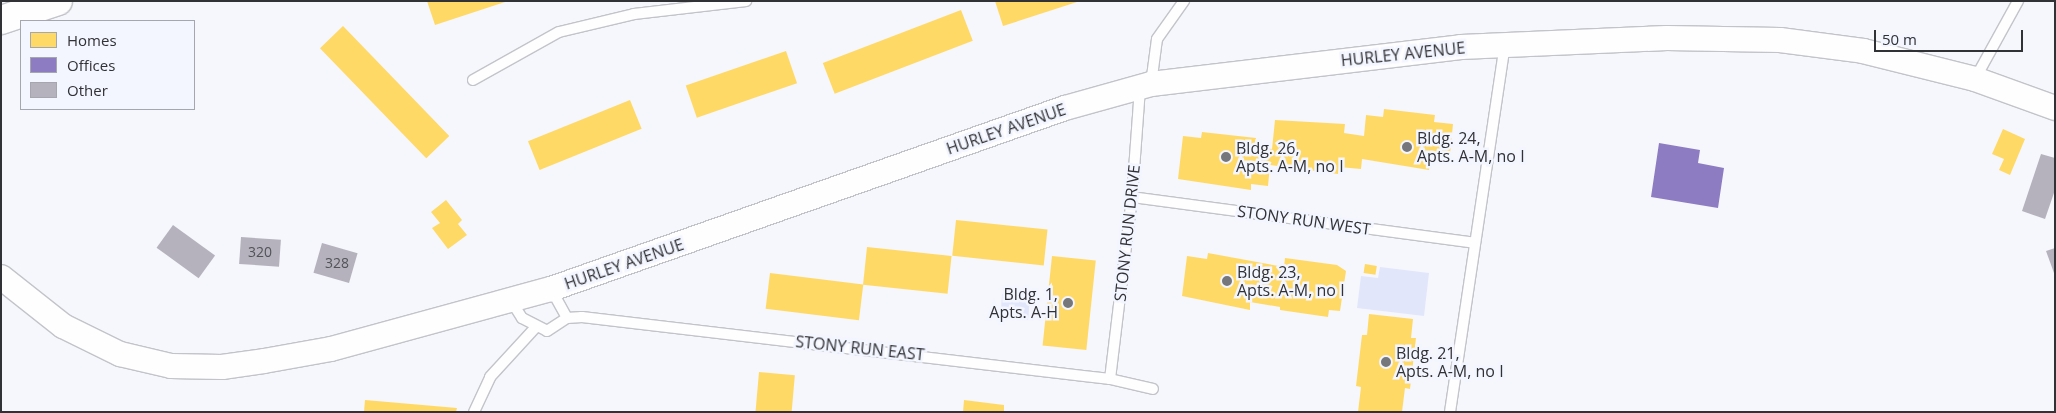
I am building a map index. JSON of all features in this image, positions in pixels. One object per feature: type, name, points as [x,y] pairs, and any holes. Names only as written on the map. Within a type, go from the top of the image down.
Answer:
[{"type":"highway","points":[[1,20],[58,1]]},
{"type":"street","name":"HURLEY AVENUE","points":[[1,277],[63,326],[93,342],[171,366],[222,367],[331,350],[512,302],[551,290],[1065,108],[1146,85],[1505,45],[1780,40],[1863,51],[1975,79],[2055,108]]},
{"type":"lane","points":[[473,80],[559,32],[634,14],[746,1]]},
{"type":"lane","name":"STONY RUN DRIVE","points":[[1110,379],[1146,85],[1157,40],[1184,1]]},
{"type":"lane","points":[[1975,79],[2018,1]]},
{"type":"lane","points":[[1450,412],[1505,45]]},
{"type":"lane","name":"STONY RUN WEST","points":[[1132,197],[1475,242]]},
{"type":"lane","points":[[512,302],[535,328],[547,330],[567,318],[551,290]]},
{"type":"lane","name":"STONY RUN EAST","points":[[567,318],[1110,379],[1153,389]]},
{"type":"lane","points":[[474,412],[490,377],[535,328]]},
{"type":"shaded area","points":[[1380,267],[1429,273],[1424,316],[1357,308],[1361,276],[1378,278]]},
{"type":"shaded area","points":[[1002,294],[1030,296],[1028,320],[1000,318]]},
{"type":"building: Homes","points":[[427,1],[505,1],[505,2],[435,25]]},
{"type":"building: Homes","points":[[995,1],[1077,1],[1077,2],[1003,26]]},
{"type":"building: Homes","points":[[961,10],[973,41],[835,94],[823,63]]},
{"type":"building: Homes","points":[[343,26],[449,136],[426,158],[320,48]]},
{"type":"building: Homes","points":[[786,51],[797,83],[697,118],[686,86]]},
{"type":"building: Homes","points":[[630,100],[642,129],[540,170],[528,141]]},
{"type":"building: Homes","points":[[1384,109],[1435,115],[1434,122],[1453,124],[1449,164],[1430,161],[1429,170],[1362,159],[1361,169],[1339,167],[1338,174],[1270,165],[1268,186],[1251,184],[1251,190],[1178,179],[1183,136],[1201,138],[1202,132],[1256,138],[1255,147],[1272,149],[1275,120],[1345,124],[1344,133],[1364,136],[1366,115],[1383,117]]},
{"type":"building: Homes","points":[[2003,129],[2025,139],[2010,175],[1999,170],[2004,159],[1992,154]]},
{"type":"building: Homes","points":[[446,200],[462,220],[458,224],[467,235],[448,249],[432,228],[440,223],[431,212]]},
{"type":"building: Homes","points":[[956,220],[1047,230],[1044,265],[952,256]]},
{"type":"building: Homes","points":[[867,247],[952,256],[948,294],[863,285]]},
{"type":"building: Homes","points":[[1208,253],[1284,267],[1285,258],[1337,265],[1346,271],[1340,311],[1329,310],[1328,317],[1280,310],[1280,307],[1250,302],[1250,310],[1182,296],[1187,256],[1207,259]]},
{"type":"building: Homes","name":"Bldg. 1, Apts. A-H","points":[[1052,256],[1096,261],[1086,350],[1043,346]]},
{"type":"building: Homes","points":[[1365,264],[1377,266],[1375,275],[1364,273]]},
{"type":"building: Homes","points":[[770,273],[863,284],[859,320],[766,309]]},
{"type":"building: Homes","name":"Bldg. 21, Apts. A-M, no I","points":[[1369,314],[1413,319],[1411,338],[1416,338],[1410,389],[1405,388],[1402,412],[1358,412],[1361,387],[1356,386],[1362,335],[1367,335]]},
{"type":"building: Homes","points":[[759,372],[795,375],[792,412],[756,412]]},
{"type":"building: Homes","points":[[365,400],[457,408],[456,412],[364,412]]},
{"type":"building: Homes","points":[[964,400],[1004,405],[1004,412],[963,412]]},
{"type":"building: Offices","points":[[1659,143],[1700,150],[1698,163],[1724,168],[1718,208],[1651,197]]},
{"type":"building: Other","points":[[2041,154],[2055,158],[2055,190],[2045,219],[2022,211]]},
{"type":"building: Other","points":[[173,225],[215,256],[199,278],[157,248]]},
{"type":"building: Other","points":[[241,237],[281,240],[279,267],[239,264]]},
{"type":"building: Other","points":[[322,243],[358,253],[349,283],[313,273]]},
{"type":"building: Other","points":[[2055,248],[2055,273],[2054,273],[2046,251]]},
{"type":"place","name":"Bldg. 24, Apts. A-M, no I","points":[[1407,147]]},
{"type":"place","name":"Bldg. 26, Apts. A-M, no I","points":[[1226,157]]},
{"type":"place","name":"Bldg. 23, Apts. A-M, no I","points":[[1227,281]]},
{"type":"place","name":"Bldg. 1, Apts. A-H","points":[[1068,303]]},
{"type":"place","name":"Bldg. 21, Apts. A-M, no I","points":[[1386,362]]}]
